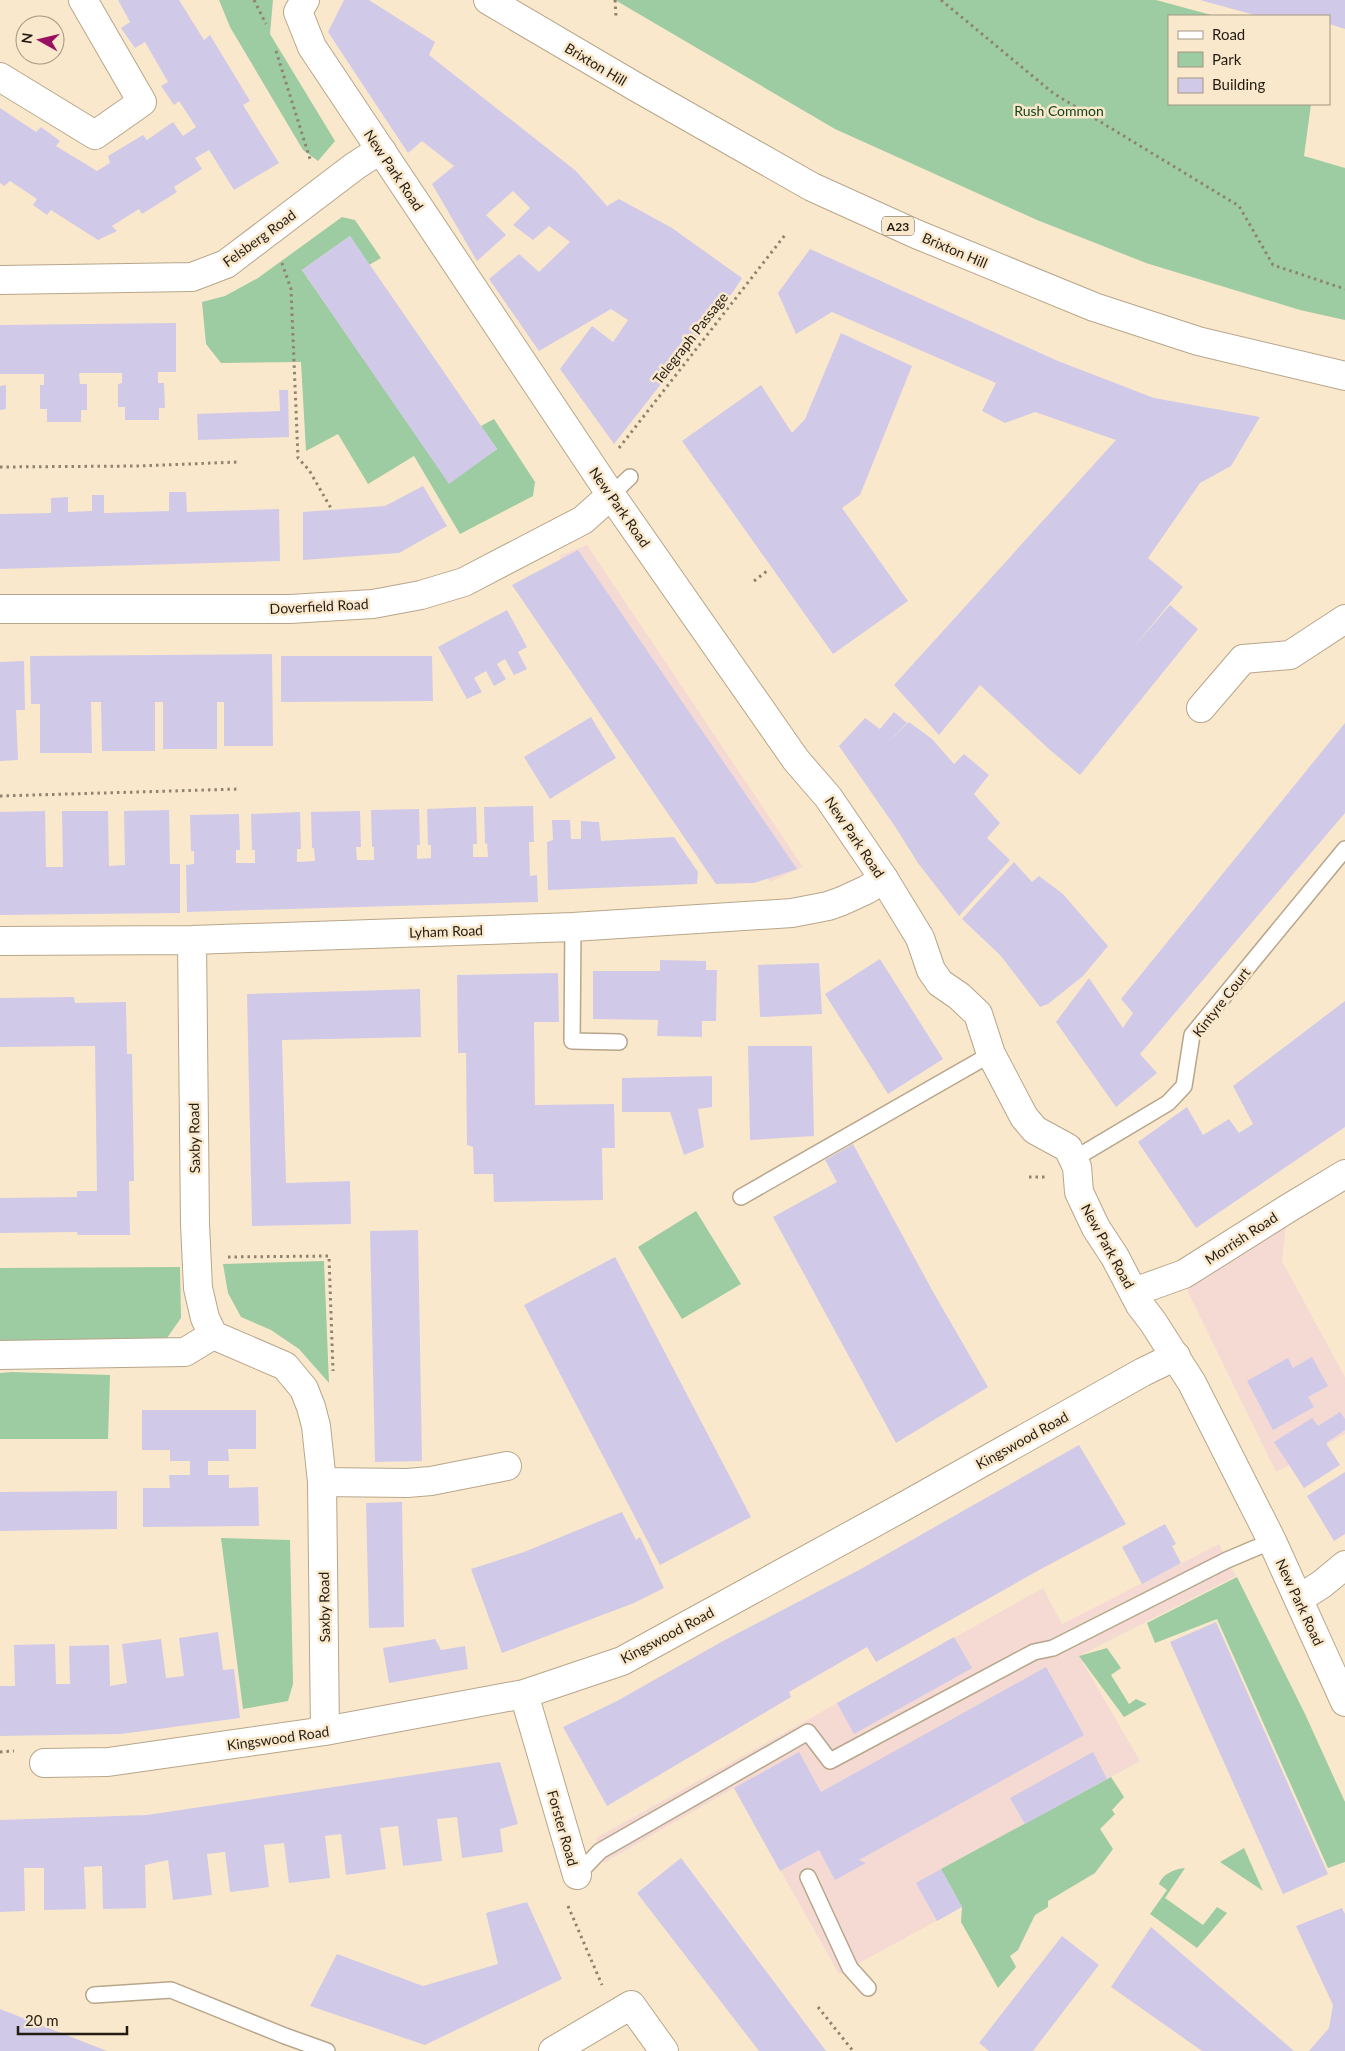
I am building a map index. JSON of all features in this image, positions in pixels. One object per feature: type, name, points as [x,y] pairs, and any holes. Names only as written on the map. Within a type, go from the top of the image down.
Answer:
[{"type":"main road","points":[[0,77],[95,135],[142,102],[83,0]]},
{"type":"main road","name":"New Park Road","points":[[305,0],[298,12],[312,47],[382,151],[621,486],[796,760],[828,796],[884,879],[920,938],[932,970],[940,983],[959,996],[978,1014],[991,1054],[1024,1117],[1036,1130],[1068,1148],[1074,1159],[1079,1192],[1096,1228],[1115,1257],[1140,1305],[1176,1356],[1272,1541],[1345,1702]]},
{"type":"main road","name":"Brixton Hill","points":[[488,0],[812,187],[916,234],[1094,307],[1198,341],[1345,376]]},
{"type":"main road","name":"Felsberg Road","points":[[0,280],[192,278],[226,264],[356,166],[372,155],[382,151]]},
{"type":"main road","name":"Doverfield Road","points":[[0,609],[290,609],[374,604],[421,595],[464,582],[583,520],[621,486]]},
{"type":"main road","points":[[1201,708],[1243,659],[1290,655],[1345,619]]},
{"type":"main road","name":"Lyham Road","points":[[0,942],[192,940],[573,927],[792,913],[828,906],[842,901],[884,879]]},
{"type":"main road","name":"Saxby Road","points":[[192,940],[197,1279],[205,1318],[213,1334],[285,1366],[304,1388],[311,1407],[316,1426],[322,1482],[325,1732]]},
{"type":"main road","name":"Morrish Road","points":[[1134,1292],[1184,1274],[1287,1208],[1345,1174]]},
{"type":"main road","points":[[0,1355],[185,1352],[213,1334]]},
{"type":"main road","name":"Kingswood Road","points":[[44,1763],[108,1762],[325,1732],[524,1694],[622,1661],[901,1508],[1143,1372],[1176,1356]]},
{"type":"main road","points":[[322,1482],[407,1483],[507,1466]]},
{"type":"main road","points":[[1299,1599],[1322,1584],[1345,1565]]},
{"type":"main road","name":"Forster Road","points":[[524,1694],[577,1875]]},
{"type":"main road","points":[[553,2051],[631,2006],[664,2051]]},
{"type":"lane","name":"Kintyre Court","points":[[1074,1159],[1168,1103],[1184,1086],[1192,1035],[1345,849]]},
{"type":"lane","points":[[573,927],[572,1041],[619,1042]]},
{"type":"lane","points":[[741,1197],[991,1054]]},
{"type":"lane","points":[[577,1875],[600,1851],[808,1732],[830,1761],[1034,1652],[1053,1648],[1227,1560],[1272,1541]]},
{"type":"lane","points":[[808,1877],[850,1968],[868,1988]]},
{"type":"lane","points":[[94,1995],[171,1990],[327,2051]]},
{"type":"path","points":[[254,0],[266,25]]},
{"type":"path","points":[[616,0],[616,16]]},
{"type":"path","points":[[941,0],[1053,93],[1239,206],[1272,265],[1345,289]]},
{"type":"path","points":[[273,43],[311,164]]},
{"type":"path","name":"Telegraph Passage","points":[[614,455],[785,235]]},
{"type":"path","points":[[281,260],[291,289],[298,458],[308,470],[332,510]]},
{"type":"path","points":[[0,467],[239,462]]},
{"type":"path","points":[[754,581],[767,571]]},
{"type":"path","points":[[0,796],[240,790]]},
{"type":"path","points":[[225,1256],[330,1256],[333,1373]]},
{"type":"path","name":"Forster Road","points":[[577,1875],[567,1902],[603,1988],[631,2006]]},
{"type":"path","points":[[818,2007],[853,2051]]},
{"type":"shaded area","points":[[587,545],[803,867],[770,882],[559,556]]},
{"type":"shaded area","points":[[1286,1225],[1282,1261],[1345,1377],[1345,1434],[1276,1472],[1187,1290]]},
{"type":"shaded area","points":[[1219,1544],[1236,1576],[1079,1656],[1140,1761],[1046,1813],[962,1907],[839,1974],[734,1788],[604,1863],[596,1838],[1043,1588],[1062,1624]]},
{"type":"green space","points":[[219,0],[273,0],[270,34],[335,141],[318,161],[303,150],[230,27]]},
{"type":"green space","name":"Rush Common","points":[[615,0],[1156,0],[1211,15],[1168,15],[1168,105],[1311,105],[1304,156],[1345,168],[1345,320],[1300,310],[1146,263],[1037,220],[835,129]]},
{"type":"green space","points":[[342,217],[355,220],[381,258],[369,265],[350,236],[302,270],[449,483],[497,449],[481,426],[494,419],[535,482],[533,496],[460,534],[414,456],[368,484],[338,434],[306,451],[301,362],[221,363],[206,344],[202,302],[225,296],[258,278]]},
{"type":"green space","points":[[696,1211],[741,1284],[682,1319],[638,1247]]},
{"type":"green space","points":[[324,1261],[329,1383],[299,1349],[271,1330],[241,1317],[228,1293],[223,1264]]},
{"type":"green space","points":[[180,1267],[181,1318],[167,1338],[142,1342],[0,1344],[0,1268]]},
{"type":"green space","points":[[0,1373],[110,1375],[108,1439],[0,1439]]},
{"type":"green space","points":[[221,1538],[290,1540],[293,1684],[288,1701],[243,1709]]},
{"type":"green space","points":[[1237,1577],[1305,1714],[1345,1802],[1345,1862],[1328,1868],[1217,1619],[1155,1643],[1147,1623]]},
{"type":"green space","points":[[1107,1648],[1121,1668],[1111,1675],[1129,1704],[1136,1699],[1147,1704],[1124,1717],[1079,1656]]},
{"type":"green space","points":[[1111,1777],[1124,1797],[1112,1810],[1115,1814],[1100,1829],[1113,1849],[1095,1873],[1048,1901],[1048,1907],[1035,1915],[1018,1950],[1010,1956],[1016,1967],[998,1988],[961,1922],[962,1907],[941,1869]]},
{"type":"green space","points":[[1244,1848],[1263,1891],[1220,1862]]},
{"type":"green space","points":[[1185,1868],[1165,1898],[1203,1925],[1217,1907],[1227,1913],[1197,1948],[1150,1914],[1167,1890],[1159,1884],[1163,1877]]},
{"type":"building","points":[[118,0],[179,0],[204,40],[210,35],[250,101],[243,105],[279,163],[234,190],[209,150],[195,158],[202,169],[174,187],[177,192],[142,214],[139,209],[112,226],[117,231],[98,240],[51,210],[47,215],[33,205],[37,199],[10,181],[4,186],[0,183],[0,108],[36,132],[41,127],[60,141],[56,146],[97,171],[110,163],[108,156],[143,135],[147,140],[173,122],[183,136],[196,127],[179,101],[174,105],[161,86],[168,82],[145,42],[135,48],[121,28],[130,22]]},
{"type":"building","points":[[344,0],[369,0],[435,42],[429,55],[576,171],[607,206],[619,199],[672,228],[742,278],[614,444],[560,369],[592,326],[613,342],[628,320],[611,309],[539,351],[489,279],[519,254],[539,272],[570,242],[549,226],[533,240],[513,225],[530,208],[513,191],[486,215],[506,235],[477,261],[432,184],[454,166],[422,141],[408,153],[328,32]]},
{"type":"building","points":[[1200,0],[1345,0],[1345,29],[1330,24],[1330,15],[1254,15]]},
{"type":"building","points":[[350,236],[497,449],[449,484],[302,270]]},
{"type":"building","points":[[810,249],[1058,361],[1154,398],[1260,417],[1231,466],[1200,483],[1148,558],[1183,587],[1133,648],[1170,605],[1198,629],[1080,775],[980,685],[939,735],[894,685],[1116,440],[1035,412],[1005,423],[982,411],[996,383],[832,312],[796,334],[778,293]]},
{"type":"building","points":[[176,323],[176,372],[158,372],[158,383],[164,383],[165,408],[159,408],[159,420],[125,420],[125,407],[118,407],[118,384],[122,383],[122,373],[79,373],[80,384],[87,384],[87,410],[81,410],[81,422],[47,422],[47,409],[40,409],[40,385],[44,385],[44,374],[0,374],[0,325]]},
{"type":"building","points":[[841,333],[912,366],[860,495],[842,508],[908,601],[833,654],[682,441],[761,385],[792,433],[805,419]]},
{"type":"building","points":[[6,385],[6,409],[0,410],[0,386]]},
{"type":"building","points":[[279,390],[288,390],[289,437],[198,440],[197,414],[280,411]]},
{"type":"building","points":[[423,486],[447,526],[399,553],[303,560],[303,512],[385,506]]},
{"type":"building","points":[[169,492],[186,492],[187,512],[279,509],[280,561],[0,569],[0,514],[51,513],[51,498],[68,497],[68,512],[92,511],[92,495],[104,495],[104,513],[169,511]]},
{"type":"building","points":[[578,550],[797,869],[754,883],[716,884],[512,585]]},
{"type":"building","points":[[507,610],[527,647],[518,652],[527,669],[514,675],[505,659],[497,664],[506,679],[494,686],[486,671],[474,678],[482,692],[467,699],[438,647]]},
{"type":"building","points":[[272,654],[273,746],[224,746],[224,702],[217,702],[217,749],[163,749],[163,702],[155,702],[155,751],[102,751],[101,702],[91,702],[92,753],[40,753],[40,704],[31,704],[30,656]]},
{"type":"building","points":[[281,656],[432,656],[433,701],[281,702]]},
{"type":"building","points":[[24,661],[25,710],[16,710],[18,760],[0,761],[0,662]]},
{"type":"building","points":[[894,712],[907,723],[886,744],[909,722],[932,739],[954,764],[964,754],[989,775],[974,794],[1000,823],[987,838],[1010,860],[959,916],[918,863],[839,746],[865,718],[880,729]]},
{"type":"building","points":[[591,717],[616,758],[550,799],[524,757]]},
{"type":"building","points":[[1345,723],[1345,813],[1140,1054],[1157,1073],[1116,1107],[1056,1022],[1089,978],[1123,1028],[1133,1013],[1121,999]]},
{"type":"building","points":[[533,806],[534,842],[529,842],[530,876],[537,875],[538,902],[187,912],[186,865],[194,864],[194,851],[191,851],[190,815],[239,814],[240,850],[236,850],[236,863],[255,863],[255,850],[252,850],[251,814],[300,812],[301,849],[297,849],[297,862],[315,861],[314,848],[312,848],[311,812],[360,811],[361,847],[356,847],[357,860],[374,860],[371,810],[419,809],[420,845],[417,845],[417,859],[431,858],[431,845],[428,845],[427,809],[476,807],[477,844],[473,844],[473,857],[488,857],[487,843],[485,844],[484,807]]},
{"type":"building","points":[[169,810],[170,864],[180,864],[180,913],[0,915],[0,812],[45,811],[46,867],[63,867],[62,811],[108,811],[109,866],[125,865],[124,811]]},
{"type":"building","points":[[552,820],[570,820],[571,839],[581,839],[581,821],[599,822],[601,841],[674,837],[698,872],[697,884],[548,890],[547,842],[553,840]]},
{"type":"building","points":[[1014,862],[1032,882],[1039,876],[1063,894],[1108,946],[1083,976],[1048,1004],[1040,1007],[1001,956],[962,919]]},
{"type":"building","points":[[880,959],[943,1059],[888,1094],[825,994]]},
{"type":"building","points":[[660,960],[706,961],[706,970],[717,970],[716,1021],[702,1021],[702,1037],[657,1036],[658,1020],[593,1019],[593,971],[660,971]]},
{"type":"building","points":[[819,963],[822,1014],[760,1017],[758,965]]},
{"type":"building","points":[[558,973],[559,1022],[534,1022],[535,1105],[614,1104],[615,1148],[602,1148],[603,1200],[494,1202],[493,1174],[474,1174],[473,1147],[467,1145],[466,1053],[458,1053],[457,975]]},
{"type":"building","points":[[420,989],[421,1037],[282,1040],[286,1183],[350,1181],[351,1224],[252,1226],[247,994]]},
{"type":"building","points":[[74,997],[75,1003],[126,1002],[127,1054],[132,1054],[134,1181],[129,1181],[130,1235],[78,1235],[77,1232],[0,1233],[0,1198],[77,1197],[77,1191],[97,1191],[95,1046],[0,1047],[0,998]]},
{"type":"building","points":[[1345,1001],[1345,1127],[1196,1228],[1138,1142],[1187,1107],[1203,1135],[1229,1119],[1239,1133],[1253,1124],[1233,1086]]},
{"type":"building","points":[[748,1046],[812,1046],[814,1136],[750,1140]]},
{"type":"building","points":[[712,1076],[712,1107],[698,1109],[704,1147],[684,1155],[670,1112],[622,1112],[622,1078]]},
{"type":"building","points":[[853,1144],[932,1290],[988,1387],[896,1443],[773,1217],[837,1182],[825,1160]]},
{"type":"building","points":[[418,1230],[422,1461],[375,1462],[370,1231]]},
{"type":"building","points":[[615,1257],[751,1517],[660,1565],[524,1305]]},
{"type":"building","points":[[1312,1357],[1328,1386],[1308,1397],[1314,1407],[1273,1430],[1247,1381],[1288,1358],[1293,1368]]},
{"type":"building","points":[[142,1410],[256,1410],[256,1449],[228,1449],[229,1461],[208,1461],[208,1475],[229,1475],[229,1488],[258,1487],[259,1526],[143,1527],[143,1488],[170,1488],[169,1475],[190,1475],[190,1461],[170,1461],[170,1450],[142,1450]]},
{"type":"building","points":[[1340,1412],[1345,1419],[1345,1430],[1326,1443],[1340,1465],[1304,1488],[1274,1442],[1312,1418],[1318,1426]]},
{"type":"building","points":[[1079,1445],[1126,1524],[1041,1569],[876,1662],[867,1647],[789,1692],[791,1697],[607,1806],[563,1727],[617,1701],[723,1641],[859,1570]]},
{"type":"building","points":[[1345,1472],[1345,1534],[1334,1541],[1307,1496]]},
{"type":"building","points":[[117,1491],[117,1529],[0,1531],[0,1492]]},
{"type":"building","points":[[402,1502],[404,1627],[369,1628],[366,1503]]},
{"type":"building","points":[[622,1512],[636,1540],[640,1537],[664,1588],[634,1603],[502,1653],[471,1569],[524,1552]]},
{"type":"building","points":[[1165,1524],[1176,1544],[1172,1546],[1181,1563],[1142,1584],[1122,1547]]},
{"type":"building","points":[[1216,1622],[1328,1874],[1283,1894],[1170,1642]]},
{"type":"building","points":[[218,1632],[223,1670],[234,1669],[240,1718],[121,1734],[0,1736],[0,1686],[15,1686],[14,1645],[55,1644],[56,1684],[70,1684],[69,1646],[109,1645],[110,1686],[127,1683],[122,1644],[161,1639],[166,1678],[184,1676],[179,1638]]},
{"type":"building","points":[[954,1637],[972,1668],[854,1734],[837,1703]]},
{"type":"building","points":[[435,1639],[441,1650],[465,1646],[468,1669],[389,1683],[383,1648]]},
{"type":"building","points":[[1046,1667],[1084,1735],[859,1860],[866,1863],[835,1880],[819,1850],[780,1871],[734,1788],[799,1752],[821,1792]]},
{"type":"building","points":[[1093,1752],[1107,1779],[1025,1824],[1010,1798]]},
{"type":"building","points":[[500,1762],[518,1824],[500,1829],[503,1852],[462,1858],[457,1817],[437,1819],[442,1861],[403,1866],[398,1826],[380,1828],[386,1869],[346,1875],[341,1834],[325,1836],[330,1878],[289,1883],[284,1843],[264,1845],[269,1887],[230,1892],[225,1852],[207,1854],[212,1895],[173,1900],[168,1860],[145,1865],[146,1908],[103,1909],[102,1866],[84,1867],[86,1909],[44,1910],[44,1868],[24,1868],[25,1911],[0,1912],[0,1820],[147,1815]]},
{"type":"building","points":[[681,1858],[826,2051],[759,2051],[637,1893]]},
{"type":"building","points":[[941,1869],[962,1907],[937,1921],[916,1883]]},
{"type":"building","points":[[527,1902],[562,1979],[425,2045],[310,2006],[337,1954],[423,1986],[498,1964],[486,1913]]},
{"type":"building","points":[[1342,1908],[1345,1914],[1345,2051],[1309,2051],[1329,2028],[1333,2005],[1296,1926]]},
{"type":"building","points":[[1151,1927],[1294,2051],[1202,2051],[1111,1987]]},
{"type":"building","points":[[1062,1936],[1099,1965],[1033,2051],[989,2051],[979,2043]]},
{"type":"building","points":[[0,2009],[107,2051],[0,2051]]}]
